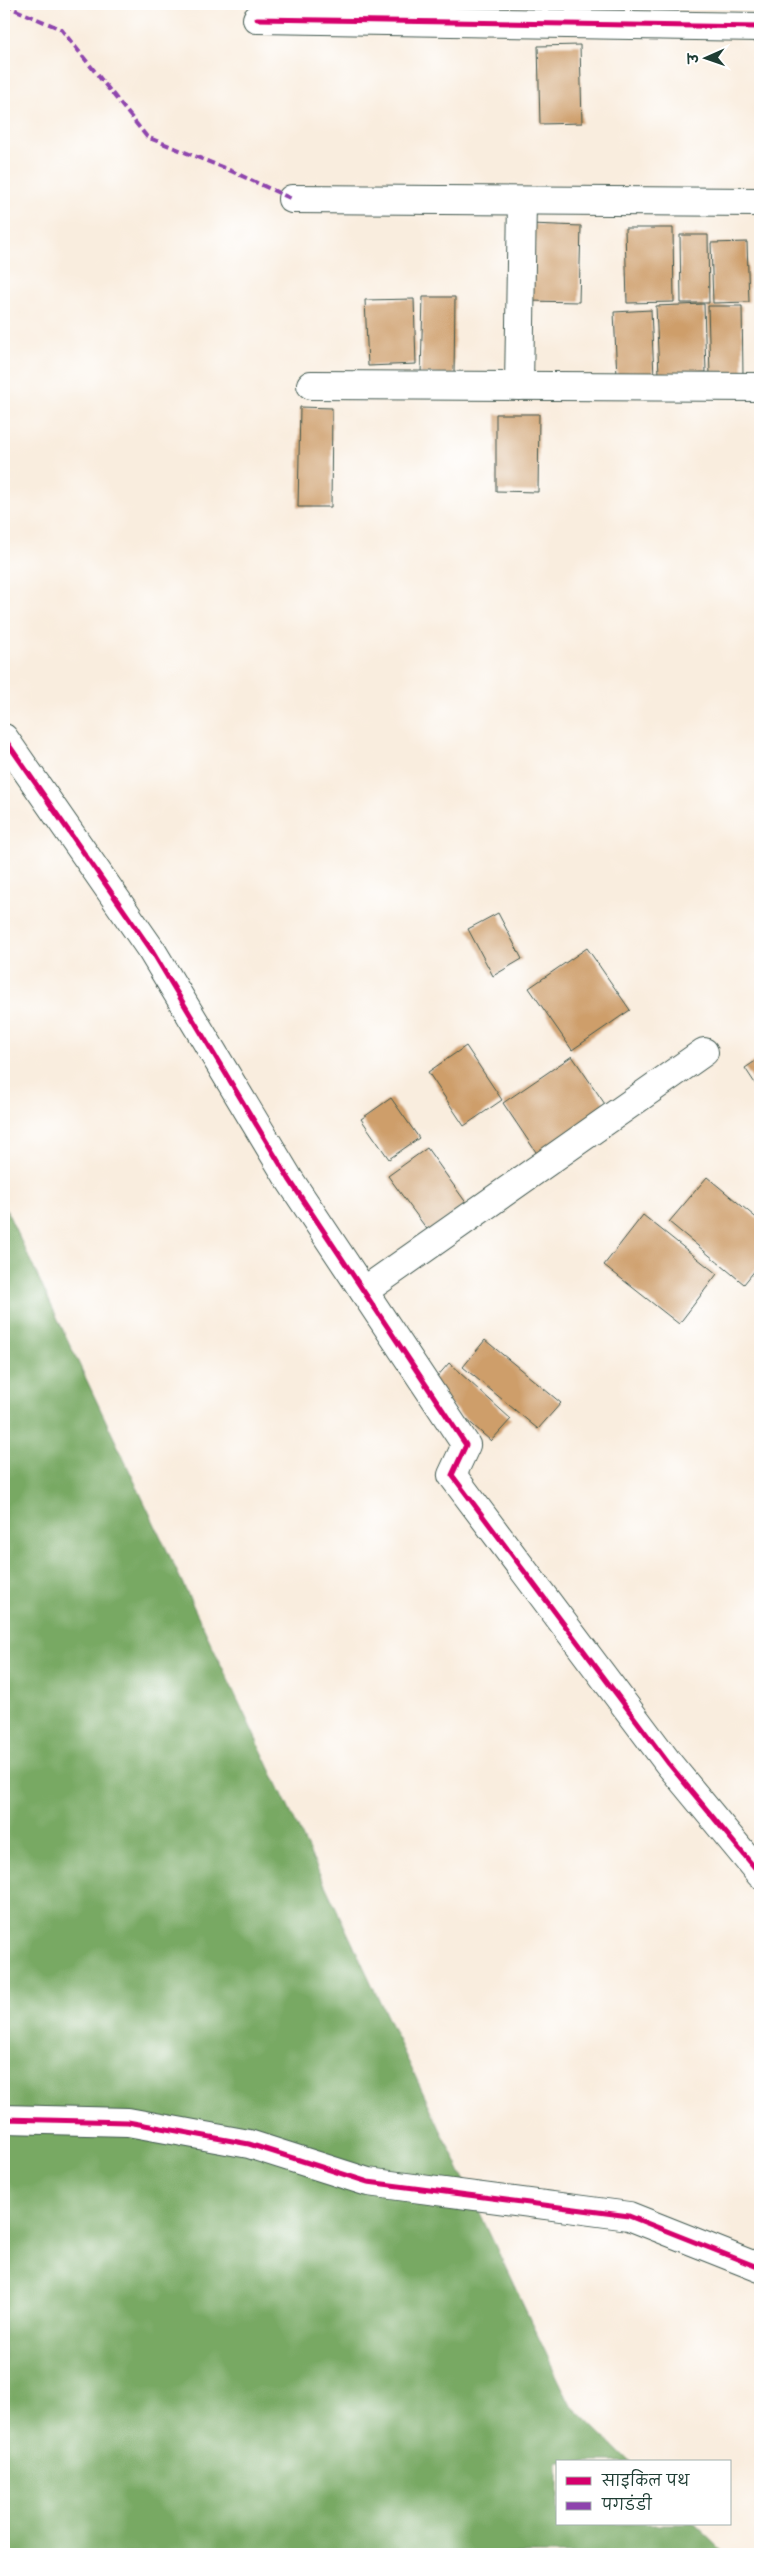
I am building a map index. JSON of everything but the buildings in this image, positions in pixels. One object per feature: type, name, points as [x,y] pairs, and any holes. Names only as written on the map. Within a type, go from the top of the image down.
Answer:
[{"type":"street","points":[[258,19],[760,27]]},
{"type":"street","points":[[292,199],[760,202]]},
{"type":"street","points":[[519,386],[522,200]]},
{"type":"street","points":[[311,384],[760,387]]},
{"type":"street","points":[[4,738],[152,951],[289,1179],[466,1445],[452,1475],[669,1764],[760,1874]]},
{"type":"street","points":[[364,1291],[704,1052]]},
{"type":"street","points":[[4,2119],[128,2122],[249,2144],[368,2182],[629,2216],[760,2268]]},
{"type":"green space","points":[[4,1205],[570,2404],[628,2460],[556,2460],[556,2526],[697,2526],[726,2554],[4,2554]]},
{"type":"marked path","points":[[4,5],[61,29],[147,137],[227,169],[292,199]]},
{"type":"cycle path","points":[[257,19],[760,27]]},
{"type":"cycle path","points":[[4,738],[152,951],[289,1179],[466,1445],[452,1475],[669,1764],[760,1874]]},
{"type":"cycle path","points":[[4,2119],[128,2122],[249,2144],[368,2182],[629,2216],[760,2268]]}]
